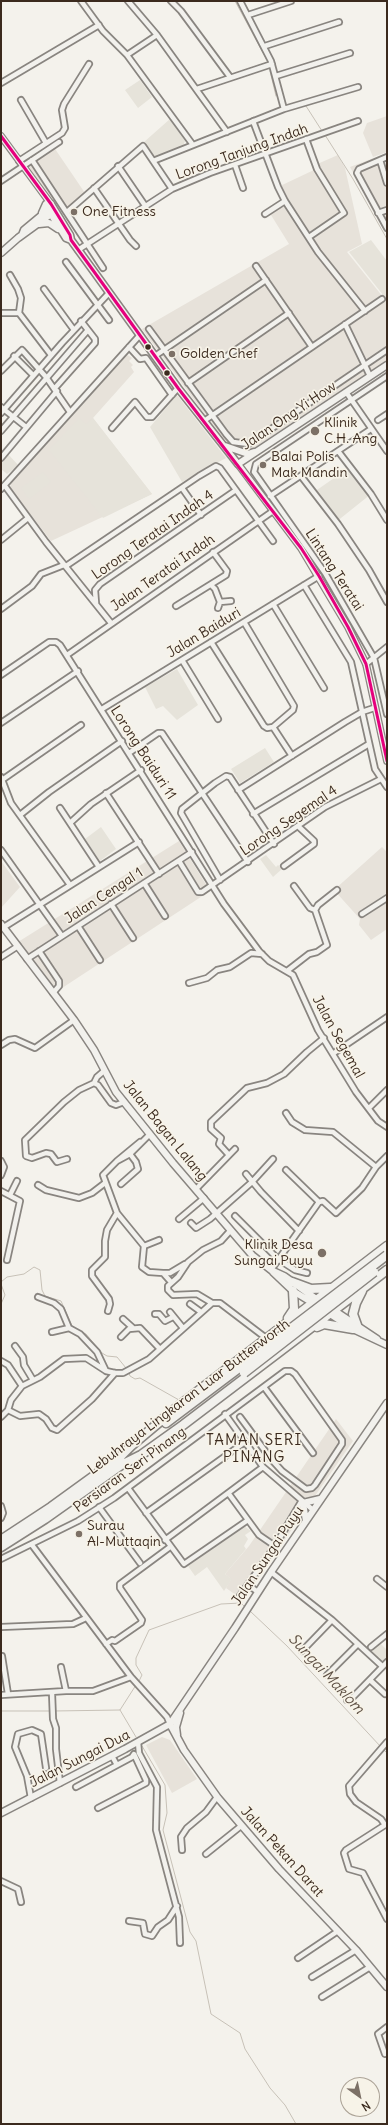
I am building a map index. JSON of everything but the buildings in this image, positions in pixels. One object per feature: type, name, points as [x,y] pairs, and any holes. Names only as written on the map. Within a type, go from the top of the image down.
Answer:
[{"type":"highway","points":[[119,1463],[131,1446],[181,1404],[387,1246]]},
{"type":"highway","name":"Lebuhraya Lingkaran Luar Butterworth","points":[[242,1370],[387,1255]]},
{"type":"highway","name":"Lebuhraya Lingkaran Luar Butterworth","points":[[1,1547],[46,1519],[387,1262]]},
{"type":"highway","points":[[119,1463],[141,1455],[183,1425],[387,1270]]},
{"type":"highway","points":[[292,1282],[311,1289],[319,1290],[336,1284]]},
{"type":"highway","points":[[336,1284],[338,1296],[341,1298],[353,1297]]},
{"type":"highway","points":[[306,1332],[324,1324],[355,1327],[353,1314],[356,1303],[363,1289]]},
{"type":"highway","points":[[284,1324],[294,1309],[293,1291]]},
{"type":"highway","points":[[294,1316],[301,1315],[308,1319],[306,1332]]},
{"type":"highway","name":"Lebuhraya Lingkaran Luar Butterworth","points":[[1,1540],[119,1463]]},
{"type":"main road","points":[[22,234],[24,230],[49,209]]},
{"type":"main road","points":[[1,253],[22,234],[37,224],[49,209]]},
{"type":"main road","name":"Jalan Ong Yi How","points":[[49,209],[60,219],[71,240],[178,388],[238,464],[387,365]]},
{"type":"main road","name":"Jalan Ong Yi How","points":[[49,209],[66,238],[71,240]]},
{"type":"main road","points":[[37,224],[50,223],[62,232]]},
{"type":"main road","points":[[222,444],[248,454],[257,452]]},
{"type":"main road","name":"Jalan Bagan Lalang","points":[[2,925],[74,1020],[94,1050],[104,1072],[124,1102],[196,1190],[252,1255],[293,1291],[314,1301]]},
{"type":"main road","name":"Jalan Bagan Lalang","points":[[272,1271],[279,1273],[292,1282],[314,1301],[332,1313],[387,1345]]},
{"type":"main road","name":"Jalan Sungai Puyu","points":[[170,1724],[186,1703],[320,1499],[387,1403]]},
{"type":"main road","points":[[306,1521],[302,1502],[320,1499]]},
{"type":"main road","points":[[158,1732],[175,1736],[177,1722],[186,1703]]},
{"type":"main road","name":"Jalan Sungai Dua","points":[[1,1813],[158,1732],[170,1724]]},
{"type":"main road","name":"Jalan Pekan Darat","points":[[170,1724],[175,1736],[217,1797],[279,1869],[356,1950],[387,1987]]},
{"type":"street","points":[[81,1],[99,25],[127,55],[155,95],[194,145]]},
{"type":"street","points":[[128,1],[157,35],[227,132]]},
{"type":"street","points":[[172,1],[230,77]]},
{"type":"street","points":[[240,1],[265,46],[276,76],[284,109]]},
{"type":"street","points":[[248,15],[291,1]]},
{"type":"street","points":[[265,46],[339,22]]},
{"type":"street","points":[[1,83],[99,25]]},
{"type":"street","points":[[127,55],[157,35]]},
{"type":"street","points":[[276,76],[350,53]]},
{"type":"street","points":[[19,161],[62,133],[65,128],[62,110],[64,104],[89,64]]},
{"type":"street","points":[[197,89],[272,64]]},
{"type":"street","points":[[153,161],[284,109],[358,87]]},
{"type":"street","points":[[21,100],[46,143]]},
{"type":"street","points":[[253,121],[285,201],[318,252],[365,311]]},
{"type":"street","name":"Lorong Tanjung Indah","points":[[78,250],[172,189],[235,164],[358,121]]},
{"type":"street","points":[[1,136],[41,192],[49,209]]},
{"type":"street","points":[[306,140],[317,169],[344,213],[309,237]]},
{"type":"street","points":[[1,181],[59,142]]},
{"type":"street","points":[[67,212],[142,146],[172,189]]},
{"type":"street","points":[[387,157],[359,169],[357,173],[387,228]]},
{"type":"street","points":[[32,160],[103,268]]},
{"type":"street","points":[[380,160],[387,183]]},
{"type":"street","points":[[235,164],[243,188]]},
{"type":"street","points":[[118,166],[146,207]]},
{"type":"street","points":[[94,188],[136,246]]},
{"type":"street","points":[[264,214],[285,201]]},
{"type":"street","points":[[378,213],[387,210]]},
{"type":"street","points":[[66,262],[109,320]]},
{"type":"street","points":[[256,266],[312,347]]},
{"type":"street","points":[[10,275],[22,298],[19,313],[51,355]]},
{"type":"street","points":[[129,347],[140,359],[164,350],[266,280]]},
{"type":"street","points":[[44,290],[74,330]]},
{"type":"street","points":[[26,427],[14,416],[2,410],[81,321],[109,292]]},
{"type":"street","points":[[204,421],[382,299]]},
{"type":"street","points":[[1,313],[19,313]]},
{"type":"street","points":[[188,383],[289,313]]},
{"type":"street","points":[[1,458],[95,343],[95,339],[81,321]]},
{"type":"street","points":[[345,324],[370,376]]},
{"type":"street","name":"Jalan Ong Yi How","points":[[149,329],[212,416],[233,442],[249,444],[387,350]]},
{"type":"street","points":[[1,431],[88,330]]},
{"type":"street","points":[[111,623],[3,488],[140,335]]},
{"type":"street","points":[[1,371],[14,356],[22,350],[46,377],[70,412]]},
{"type":"street","points":[[14,356],[33,375]]},
{"type":"street","points":[[146,358],[172,395]]},
{"type":"street","name":"Jalan Ong Yi How","points":[[270,496],[254,472],[256,464],[387,376]]},
{"type":"street","points":[[112,428],[135,402],[147,417],[152,417],[178,388]]},
{"type":"street","points":[[346,392],[387,451]]},
{"type":"street","points":[[378,420],[387,414]]},
{"type":"street","points":[[270,496],[371,429]]},
{"type":"street","points":[[338,451],[387,520]]},
{"type":"street","points":[[238,464],[273,510],[319,576],[348,626],[366,664],[374,708],[385,747],[387,760]]},
{"type":"street","points":[[1,608],[32,586],[41,574],[65,565],[216,466],[220,468],[273,541]]},
{"type":"street","points":[[301,476],[338,524],[369,570],[387,602]]},
{"type":"street","points":[[182,488],[201,515]]},
{"type":"street","name":"Lorong Teratai Indah 4","points":[[96,603],[95,590],[100,584],[236,490]]},
{"type":"street","name":"Lintang Teratai","points":[[270,496],[326,573],[374,658],[386,702],[387,714]]},
{"type":"street","name":"Jalan Teratai Indah","points":[[67,655],[273,510]]},
{"type":"street","points":[[1,540],[28,518]]},
{"type":"street","points":[[176,606],[226,575],[227,571],[213,552]]},
{"type":"street","name":"Jalan Baiduri","points":[[102,709],[319,576]]},
{"type":"street","points":[[215,589],[216,581]]},
{"type":"street","points":[[211,584],[215,589],[220,602],[218,608]]},
{"type":"street","points":[[304,585],[351,662],[375,769],[387,787]]},
{"type":"street","points":[[220,602],[231,601]]},
{"type":"street","points":[[273,604],[324,688]]},
{"type":"street","points":[[244,622],[294,706],[293,710],[272,728]]},
{"type":"street","name":"Lorong Baiduri 11","points":[[1,675],[49,642],[56,642],[78,671],[212,886]]},
{"type":"street","points":[[211,642],[264,726],[272,728],[292,756]]},
{"type":"street","points":[[366,664],[387,647]]},
{"type":"street","points":[[182,660],[218,719]]},
{"type":"street","points":[[1,722],[78,671]]},
{"type":"street","points":[[238,790],[362,712],[374,708]]},
{"type":"street","points":[[70,885],[11,804],[2,778],[81,725]]},
{"type":"street","points":[[129,752],[158,733],[162,733],[203,792],[248,862]]},
{"type":"street","points":[[20,815],[49,792],[122,741]]},
{"type":"street","points":[[254,814],[369,744]]},
{"type":"street","points":[[70,824],[106,793],[140,770]]},
{"type":"street","points":[[220,880],[181,813],[182,808],[226,776],[230,777],[274,844]]},
{"type":"street","name":"Lorong Segemal 4","points":[[212,886],[325,807],[381,779]]},
{"type":"street","points":[[106,793],[159,874]]},
{"type":"street","points":[[60,808],[99,867]]},
{"type":"street","points":[[284,866],[314,844],[314,841],[299,826]]},
{"type":"street","points":[[2,925],[40,904],[139,842]]},
{"type":"street","points":[[1,850],[62,936]]},
{"type":"street","name":"Jalan Cengal 1","points":[[27,959],[192,852]]},
{"type":"street","points":[[179,861],[198,892],[202,892],[212,886]]},
{"type":"street","points":[[144,883],[166,916]]},
{"type":"street","name":"Jalan Segemal","points":[[212,886],[262,954],[269,961],[293,975],[300,987],[308,1010],[356,1092],[386,1125]]},
{"type":"street","points":[[287,971],[309,954],[317,952],[327,945],[315,910],[310,908],[294,886]]},
{"type":"street","points":[[315,910],[318,905],[337,890]]},
{"type":"street","points":[[362,914],[387,898]]},
{"type":"street","points":[[111,904],[133,938]]},
{"type":"street","points":[[78,926],[100,960]]},
{"type":"street","points":[[189,983],[207,978],[217,970],[230,967],[251,953],[254,945]]},
{"type":"street","points":[[1,958],[18,946]]},
{"type":"street","points":[[39,951],[59,982],[59,986],[53,993]]},
{"type":"street","points":[[251,953],[262,954]]},
{"type":"street","points":[[334,1053],[387,1017]]},
{"type":"street","points":[[1,1045],[9,1040],[15,1039],[22,1040],[27,1045],[35,1048],[74,1020]]},
{"type":"street","points":[[229,1155],[219,1144],[221,1138],[211,1129],[211,1122],[247,1088],[267,1083],[284,1074],[324,1038]]},
{"type":"street","points":[[67,1159],[57,1162],[51,1154],[46,1153],[32,1158],[26,1156],[25,1140],[64,1102],[94,1083],[97,1077],[104,1072]]},
{"type":"street","points":[[94,1083],[98,1085],[111,1103],[116,1105],[124,1102]]},
{"type":"street","points":[[369,1108],[387,1090]]},
{"type":"street","points":[[286,1113],[292,1122],[305,1130],[326,1130],[340,1136],[376,1167]]},
{"type":"street","points":[[117,1161],[130,1154],[150,1134]]},
{"type":"street","points":[[142,1141],[135,1145],[103,1175],[116,1213],[144,1246],[142,1267],[149,1272],[163,1273],[176,1270],[203,1250],[221,1241],[230,1230]]},
{"type":"street","points":[[196,1190],[235,1149]]},
{"type":"street","points":[[121,1184],[138,1169],[138,1166],[130,1154]]},
{"type":"street","points":[[286,1170],[319,1202],[323,1201],[336,1213],[362,1188],[376,1167],[387,1156]]},
{"type":"street","points":[[191,1223],[194,1227],[199,1227],[216,1214],[252,1182],[273,1159]]},
{"type":"street","points":[[1,1160],[4,1167],[1,1175]]},
{"type":"street","points":[[246,1174],[299,1231]]},
{"type":"street","points":[[10,1195],[17,1181]]},
{"type":"street","points":[[38,1185],[46,1190],[79,1198],[92,1193],[105,1183]]},
{"type":"street","points":[[1,1191],[20,1201],[8,1260]]},
{"type":"street","points":[[179,1219],[204,1198]]},
{"type":"street","points":[[272,1271],[278,1260],[319,1202]]},
{"type":"street","points":[[108,1311],[110,1304],[109,1299],[92,1276],[92,1270],[105,1257],[104,1241],[107,1230],[116,1213]]},
{"type":"street","points":[[235,1216],[278,1260],[295,1270],[307,1273]]},
{"type":"street","points":[[144,1246],[159,1240]]},
{"type":"street","points":[[188,1262],[178,1277],[171,1282],[168,1290],[173,1295],[197,1294],[212,1303],[220,1304],[266,1338]]},
{"type":"street","points":[[163,1273],[171,1282]]},
{"type":"street","points":[[38,1297],[54,1302],[61,1309],[69,1328],[90,1342],[97,1352],[106,1371]]},
{"type":"street","points":[[1,1417],[8,1410],[11,1400],[22,1386],[40,1378],[64,1359],[74,1357],[90,1358],[106,1371],[115,1373],[126,1371],[144,1363],[212,1303]]},
{"type":"street","points":[[190,1304],[201,1312]]},
{"type":"street","points":[[170,1312],[183,1328]]},
{"type":"street","points":[[155,1314],[159,1314],[165,1321],[173,1317]]},
{"type":"street","points":[[123,1319],[133,1328]]},
{"type":"street","points":[[52,1332],[69,1328]]},
{"type":"street","points":[[121,1337],[133,1328],[140,1328],[160,1349]]},
{"type":"street","points":[[15,1346],[23,1357],[24,1364],[33,1380]]},
{"type":"street","points":[[1,1361],[8,1365],[22,1386]]},
{"type":"street","name":"Persiaran Seri Pinang","points":[[1,1559],[78,1521],[128,1488],[285,1371],[292,1371],[342,1440],[342,1444],[335,1457],[312,1488],[306,1489],[295,1482],[271,1459],[263,1448]]},
{"type":"street","points":[[8,1410],[20,1416],[39,1414],[46,1419],[52,1428],[57,1430],[92,1399],[115,1373]]},
{"type":"street","points":[[264,1387],[313,1453]]},
{"type":"street","points":[[226,1414],[263,1467],[313,1510]]},
{"type":"street","points":[[240,1417],[263,1448],[254,1454]]},
{"type":"street","points":[[146,1513],[245,1442]]},
{"type":"street","points":[[164,1540],[229,1494],[263,1467]]},
{"type":"street","points":[[128,1488],[164,1540],[184,1564],[248,1520]]},
{"type":"street","points":[[229,1494],[261,1538],[275,1546]]},
{"type":"street","points":[[239,1597],[275,1546],[302,1502]]},
{"type":"street","points":[[1,1506],[3,1513],[1,1518]]},
{"type":"street","points":[[99,1507],[140,1563]]},
{"type":"street","points":[[32,1545],[139,1688],[167,1717],[170,1724]]},
{"type":"street","points":[[106,1644],[112,1640],[115,1641],[141,1623],[142,1620],[120,1588],[120,1584],[170,1547]]},
{"type":"street","points":[[271,1572],[332,1620],[382,1666]]},
{"type":"street","points":[[377,1579],[387,1587]]},
{"type":"street","points":[[248,1585],[258,1592]]},
{"type":"street","points":[[1,1627],[73,1624],[86,1618]]},
{"type":"street","points":[[302,1652],[332,1620]]},
{"type":"street","points":[[371,1647],[387,1634]]},
{"type":"street","points":[[327,1675],[358,1644]]},
{"type":"street","points":[[2,1656],[8,1680],[8,1694]]},
{"type":"street","points":[[347,1700],[350,1700],[387,1662]]},
{"type":"street","points":[[61,1667],[66,1691]]},
{"type":"street","points":[[1,1695],[93,1691],[132,1678]]},
{"type":"street","points":[[370,1680],[385,1694]]},
{"type":"street","points":[[52,1692],[60,1783]]},
{"type":"street","points":[[31,1798],[27,1776],[15,1747],[18,1734],[32,1730],[41,1734],[46,1768]]},
{"type":"street","points":[[98,1808],[146,1783],[136,1754],[138,1742]]},
{"type":"street","points":[[386,1743],[350,1783],[349,1790],[356,1802],[381,1819],[385,1824],[346,1850],[344,1853],[348,1869],[363,1873],[387,1919]]},
{"type":"street","points":[[125,1749],[136,1754],[157,1787],[156,1830],[177,1906],[180,1943]]},
{"type":"street","points":[[76,1787],[136,1754]]},
{"type":"street","points":[[112,1756],[117,1765]]},
{"type":"street","points":[[182,1850],[181,1837],[187,1828],[206,1812],[217,1797]]},
{"type":"street","points":[[206,1854],[241,1826]]},
{"type":"street","points":[[1,1881],[18,1889],[20,1902]]},
{"type":"street","points":[[129,1921],[143,1923],[143,1931],[145,1934],[152,1936],[158,1927],[168,1920],[177,1906]]},
{"type":"street","points":[[298,1958],[338,1932]]},
{"type":"street","points":[[312,1977],[356,1950]]},
{"type":"street","points":[[322,1997],[370,1967]]},
{"type":"street","points":[[384,2054],[378,2034],[387,2027]]},
{"type":"shaded area","points":[[140,80],[152,97],[138,108],[125,90]]},
{"type":"shaded area","points":[[387,116],[387,152],[373,157],[363,133],[367,123]]},
{"type":"shaded area","points":[[170,119],[185,141],[183,146],[156,157],[144,142]]},
{"type":"shaded area","points":[[51,143],[85,193],[61,216],[25,161]]},
{"type":"shaded area","points":[[387,153],[387,234],[350,167]]},
{"type":"shaded area","points":[[338,155],[345,168],[362,244],[347,252],[387,302],[387,360],[248,452],[228,446],[142,329],[289,244],[271,215],[266,218],[264,214],[285,201],[278,187],[316,169],[315,165]]},
{"type":"shaded area","points":[[371,240],[387,261],[387,300],[349,252]]},
{"type":"shaded area","points":[[126,354],[132,358],[129,361],[133,365],[131,367],[134,372],[93,418],[152,494],[51,541],[10,488],[11,483]]},
{"type":"shaded area","points":[[177,395],[226,458],[182,482],[150,427]]},
{"type":"shaded area","points":[[79,418],[86,424],[93,418],[152,494],[103,518],[49,450]]},
{"type":"shaded area","points":[[7,453],[19,466],[7,474],[1,469],[1,460]]},
{"type":"shaded area","points":[[350,467],[371,494],[336,522],[314,492]]},
{"type":"shaded area","points":[[43,472],[51,482],[29,499],[21,488]]},
{"type":"shaded area","points":[[177,669],[198,705],[177,720],[163,706],[156,709],[145,687]]},
{"type":"shaded area","points":[[265,748],[274,762],[240,783],[231,769]]},
{"type":"shaded area","points":[[101,827],[116,849],[100,861],[85,839]]},
{"type":"shaded area","points":[[179,841],[210,891],[56,992],[18,942]]},
{"type":"shaded area","points":[[382,847],[387,852],[387,929],[371,940],[359,925],[360,919],[334,890]]},
{"type":"shaded area","points":[[266,855],[276,867],[278,865],[282,869],[273,877],[260,859]]},
{"type":"shaded area","points":[[1,861],[20,887],[1,908]]},
{"type":"shaded area","name":"TAMAN SERI PINANG","points":[[336,1419],[353,1441],[243,1600],[226,1588],[231,1579],[225,1574],[249,1546]]},
{"type":"shaded area","points":[[244,1526],[251,1531],[245,1535],[248,1539],[244,1546],[246,1549],[225,1574],[232,1579],[224,1591],[207,1567],[195,1576],[188,1566]]},
{"type":"shaded area","points":[[380,1643],[387,1650],[387,1657],[382,1662],[370,1651]]},
{"type":"shaded area","points":[[162,1737],[170,1740],[197,1779],[172,1793],[146,1745]]},
{"type":"waterway","points":[[235,1],[267,60]]},
{"type":"waterway","points":[[270,71],[276,96]]},
{"type":"waterway","points":[[306,106],[322,131]]},
{"type":"waterway","points":[[325,135],[353,179],[387,239]]},
{"type":"waterway","points":[[1,1282],[7,1277],[24,1274],[34,1267],[40,1270],[42,1290],[45,1296],[61,1301],[73,1328]]},
{"type":"waterway","points":[[1,1284],[5,1295],[1,1304]]},
{"type":"waterway","points":[[78,1330],[86,1334],[102,1353],[107,1356],[117,1357],[126,1368]]},
{"type":"waterway","points":[[129,1373],[130,1376],[135,1379],[140,1378],[179,1400]]},
{"type":"waterway","points":[[138,1683],[142,1675],[136,1665],[136,1658],[149,1630],[221,1604],[241,1603],[244,1606]]},
{"type":"waterway","name":"Sungai Maklom","points":[[250,1611],[287,1646],[381,1747]]},
{"type":"waterway","points":[[54,1711],[120,1710],[136,1685]]},
{"type":"waterway","points":[[120,1710],[136,1737]]},
{"type":"waterway","points":[[1,1711],[51,1711]]},
{"type":"waterway","points":[[142,1746],[165,1785],[167,1813],[163,1830],[190,1932],[196,1941],[211,2014],[240,2033],[245,2049],[270,2088],[285,2105],[296,2124]]},
{"type":"waterway","name":"Sungai Maklom","points":[[383,1749],[387,1753]]},
{"type":"transit line","points":[[1,136],[51,204],[70,235],[71,240],[178,388],[301,548],[319,576],[348,627],[366,664],[387,761]]},
{"type":"place","name":"One Fitness","points":[[74,212]]},
{"type":"place","name":"Golden Chef","points":[[172,354]]},
{"type":"place","name":"Klinik C.H. Ang","points":[[315,431]]},
{"type":"place","name":"Balai Polis Mak Mandin","points":[[263,465]]},
{"type":"place","name":"Klinik Desa Sungai Puyu","points":[[322,1253]]},
{"type":"place","name":"Surau Al-Muttaqin","points":[[79,1534]]},
{"type":"district","name":"TAMAN SERI PINANG","points":[[254,1450]]}]
